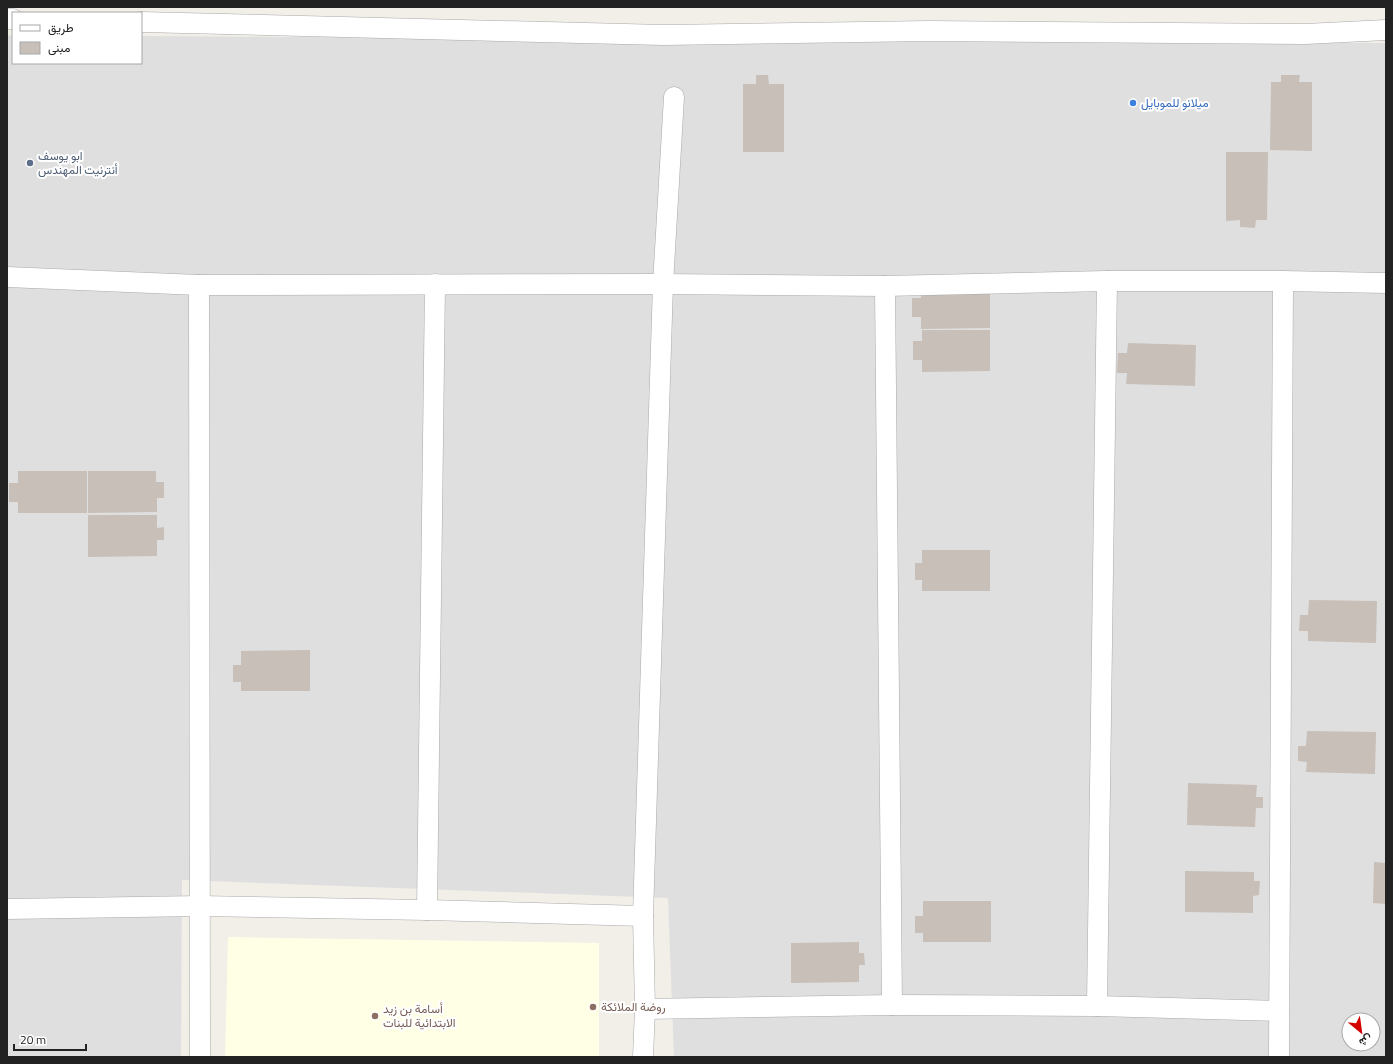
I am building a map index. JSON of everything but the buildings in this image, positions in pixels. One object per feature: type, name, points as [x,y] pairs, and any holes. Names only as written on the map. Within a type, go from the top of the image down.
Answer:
[{"type":"street","points":[[142,22],[664,35],[928,31],[1305,34],[1386,30]]},
{"type":"street","points":[[643,1057],[645,1009],[643,916],[663,284],[674,97]]},
{"type":"street","points":[[7,277],[199,285],[663,284],[886,286],[1107,281],[1386,283]]},
{"type":"street","points":[[1097,1006],[1107,281]]},
{"type":"street","points":[[1279,1057],[1283,282]]},
{"type":"street","points":[[427,910],[435,284]]},
{"type":"street","points":[[199,285],[200,1057]]},
{"type":"street","points":[[886,286],[892,1005]]},
{"type":"street","points":[[7,909],[200,906],[643,916]]},
{"type":"street","points":[[645,1009],[892,1005],[1097,1006],[1279,1011]]},
{"type":"shaded area","points":[[7,35],[12,36],[12,64],[142,64],[142,36],[1386,43],[1386,1057],[674,1057],[668,898],[182,880],[181,1057],[7,1057]]},
{"type":"shaded area","points":[[228,937],[599,943],[599,1057],[225,1057]]},
{"type":"place","name":"ميلانو للموبايل","points":[[1133,103]]},
{"type":"place","name":"ابو يوسف أنترنيت المهندس","points":[[30,163]]},
{"type":"place","name":"روضة الملائكة","points":[[593,1007]]},
{"type":"place","name":"أسامة بن زيد الابتدائية للبنات","points":[[375,1016]]}]
